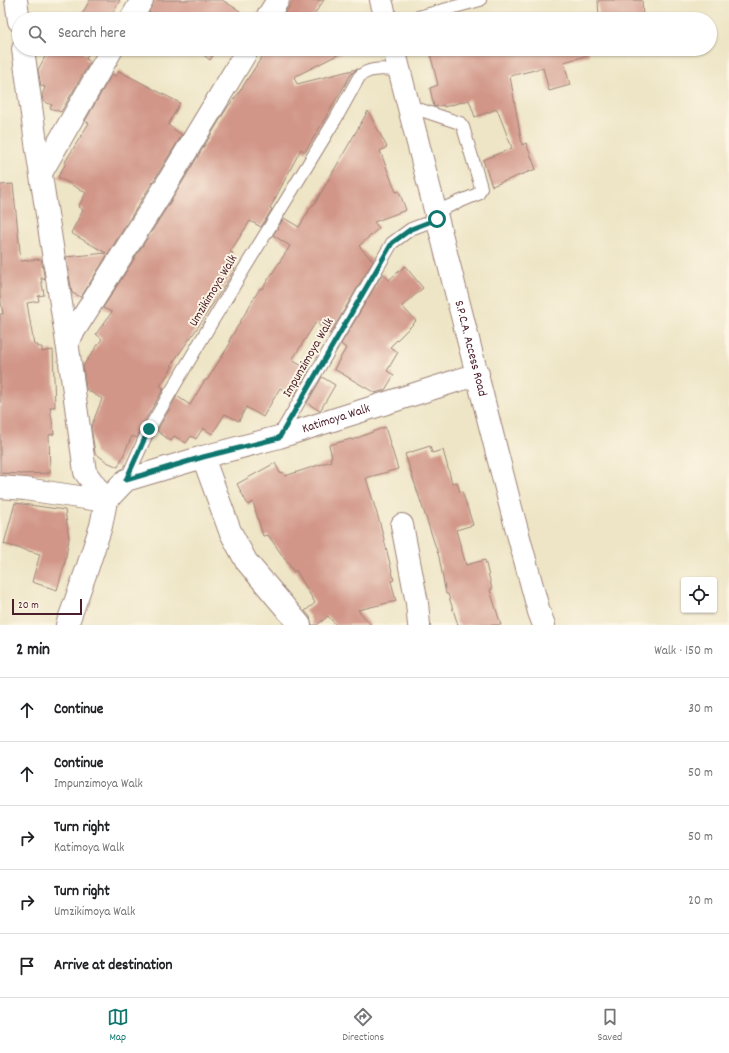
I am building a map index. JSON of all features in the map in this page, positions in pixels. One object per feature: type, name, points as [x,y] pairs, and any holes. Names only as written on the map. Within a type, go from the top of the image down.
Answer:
[{"type":"street","points":[[16,0],[18,12]]},
{"type":"street","points":[[135,12],[142,0]]},
{"type":"street","points":[[270,12],[278,0]]},
{"type":"street","points":[[381,0],[384,12]]},
{"type":"street","points":[[24,56],[85,472],[106,501]]},
{"type":"street","points":[[41,173],[108,56]]},
{"type":"street","points":[[67,342],[244,56]]},
{"type":"street","name":"S.P.C.A. Access Road","points":[[396,56],[511,508],[539,612],[544,625]]},
{"type":"street","name":"Katimoya Walk","points":[[126,480],[203,457],[279,438],[478,374]]},
{"type":"street","points":[[203,457],[230,531],[246,562],[300,625]]},
{"type":"street","points":[[67,625],[101,526],[106,501],[126,480]]},
{"type":"street","points":[[0,487],[26,489],[106,501]]},
{"type":"street","points":[[402,525],[417,603],[419,625]]},
{"type":"lane","points":[[436,12],[480,0]]},
{"type":"lane","name":"Umzikimoya Walk","points":[[126,480],[153,422],[212,320],[335,120],[359,77],[364,72],[370,70],[400,70]]},
{"type":"lane","name":"Impunzimoya Walk","points":[[279,438],[392,243],[411,229],[478,194],[481,188],[463,127],[460,123],[409,106]]},
{"type":"building","points":[[90,0],[120,0],[113,12],[83,12]]},
{"type":"building","points":[[154,0],[222,0],[240,11],[239,12],[149,12]]},
{"type":"building","points":[[294,0],[324,0],[316,12],[286,12]]},
{"type":"building","points":[[598,0],[642,0],[643,12],[599,12]]},
{"type":"building","points":[[45,56],[88,56],[86,59],[90,62],[61,112],[50,108],[52,105],[43,101],[42,95],[45,87],[41,86],[38,70]]},
{"type":"building","points":[[205,56],[213,56],[210,60]]},
{"type":"building","points":[[262,56],[335,56],[294,77],[297,84],[357,69],[352,73],[305,152],[301,149],[270,208],[272,209],[261,227],[250,221],[230,252],[233,253],[227,264],[235,269],[198,327],[171,365],[173,366],[160,386],[164,388],[142,425],[137,438],[132,436],[118,467],[107,462],[95,453],[91,427],[102,399],[86,389],[83,366],[102,339],[96,334],[112,312],[103,308],[174,196],[227,108]]},
{"type":"building","points":[[431,56],[585,56],[564,62],[570,85],[549,91],[543,68],[510,76],[522,145],[526,143],[536,169],[492,186],[483,160],[512,148],[497,109],[475,117],[469,100],[444,107],[443,105],[434,107],[430,88],[438,85]]},
{"type":"building","points":[[119,71],[180,103],[168,125],[182,135],[81,297],[72,293],[66,257],[106,253],[71,233],[83,210],[78,207],[86,193],[58,177],[66,163],[65,162],[89,123],[85,121],[112,74],[116,76]]},
{"type":"building","points":[[368,111],[387,147],[380,151],[396,192],[399,191],[406,210],[374,222],[379,228],[359,246],[373,261],[330,334],[316,322],[292,360],[309,370],[294,396],[280,388],[263,417],[246,407],[239,421],[225,414],[212,434],[203,428],[196,439],[191,436],[186,443],[174,436],[171,441],[157,431],[177,396],[190,405],[231,342],[229,341],[260,288],[262,289],[290,246],[273,235],[284,218],[299,227],[313,204],[314,205]]},
{"type":"building","points":[[13,184],[21,261],[41,259],[45,280],[41,278],[44,295],[38,296],[39,301],[27,303],[34,345],[42,347],[42,352],[53,350],[55,407],[50,407],[54,434],[49,435],[50,473],[0,473],[0,314],[3,314],[0,296],[0,185]]},
{"type":"building","points":[[405,266],[423,288],[402,306],[416,321],[390,347],[398,352],[387,371],[394,375],[385,390],[375,393],[334,369],[346,348],[341,344],[383,273],[389,280]]},
{"type":"building","points":[[322,377],[335,385],[320,411],[307,403]]},
{"type":"building","points":[[385,427],[398,469],[366,478],[381,527],[394,580],[391,581],[396,601],[358,610],[371,625],[336,625],[328,616],[317,625],[312,625],[310,617],[305,611],[315,603],[296,570],[294,572],[268,535],[263,536],[253,502],[248,505],[237,484],[275,463],[280,473],[283,472],[285,476],[331,461],[330,458],[332,457],[329,445],[352,440]]},
{"type":"building","points":[[430,446],[432,453],[443,450],[452,483],[457,482],[460,492],[462,491],[473,525],[456,530],[466,565],[485,560],[492,589],[490,590],[501,625],[458,625],[448,594],[446,594],[439,557],[405,454]]},
{"type":"building","points":[[15,503],[65,510],[69,538],[65,562],[57,590],[32,582],[40,554],[4,544]]},
{"type":"route","points":[[149,429],[126,480],[203,457],[279,438],[392,243],[411,229],[437,219]]}]
